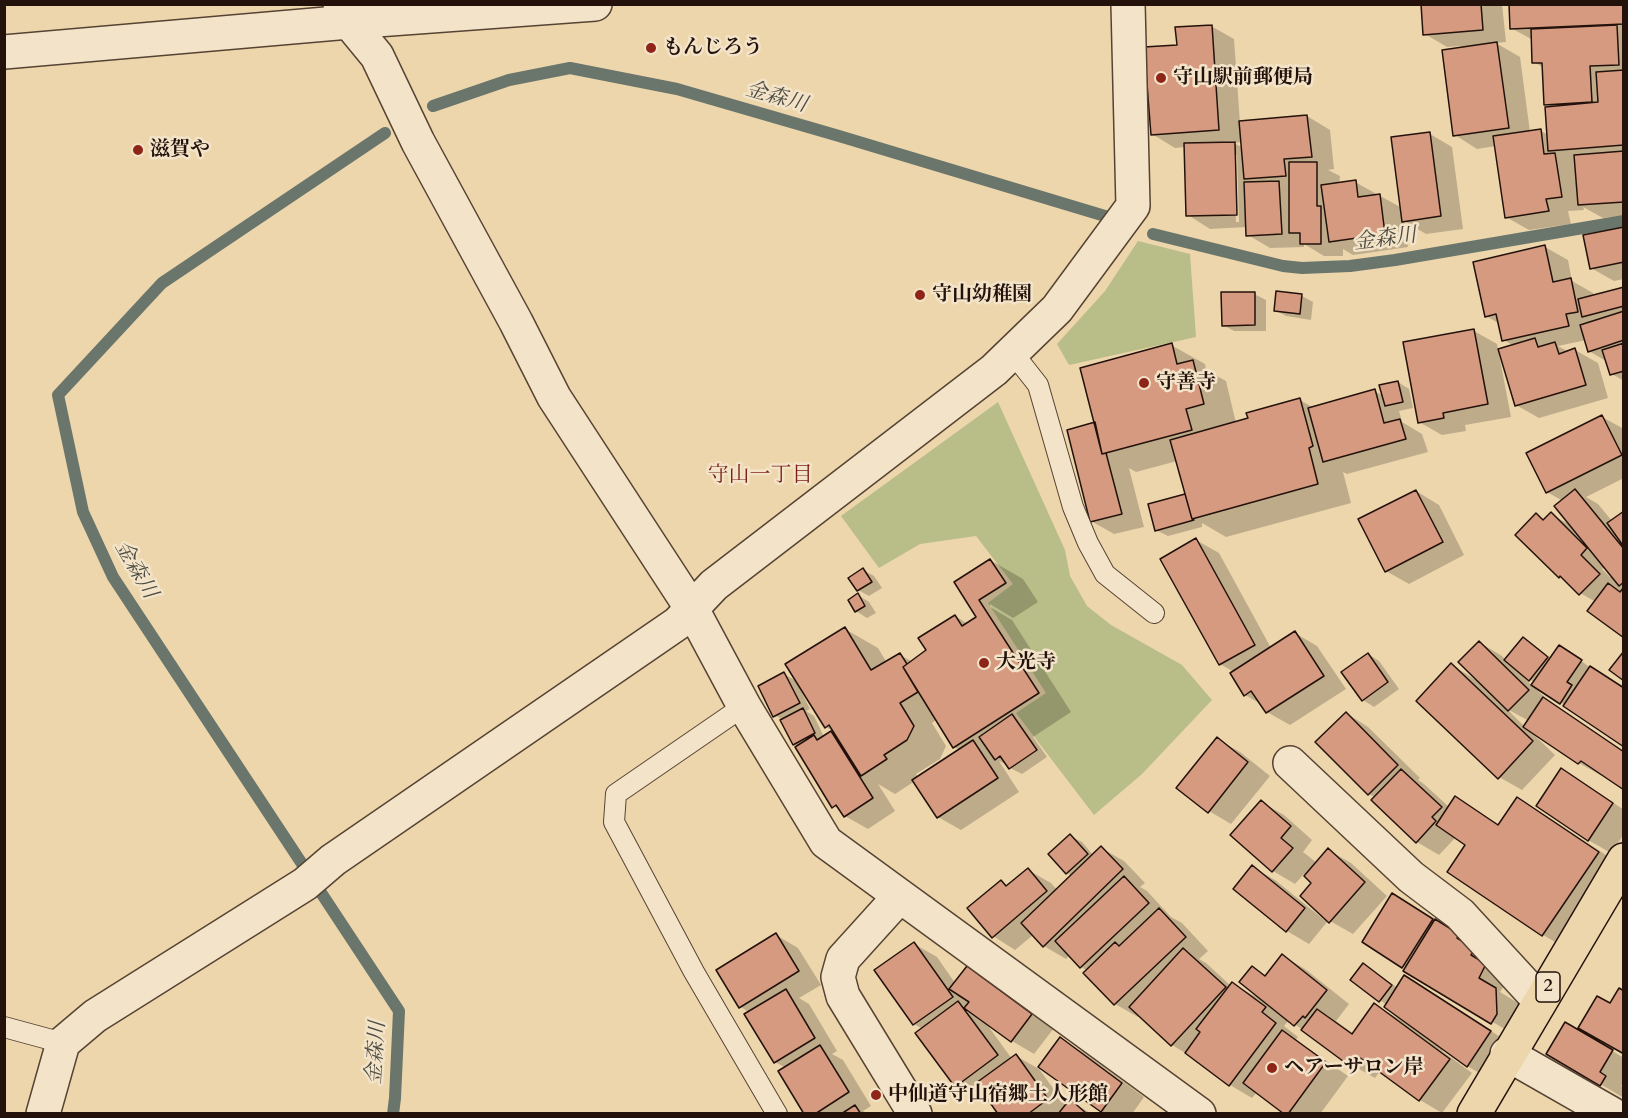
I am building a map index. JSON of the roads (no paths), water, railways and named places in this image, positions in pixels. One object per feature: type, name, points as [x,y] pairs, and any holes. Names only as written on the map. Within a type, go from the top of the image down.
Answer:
[{"type":"main road","name":"2","points":[[1474,1113],[1507,1054],[1619,877]]},
{"type":"street","points":[[4,52],[344,13],[595,4]]},
{"type":"street","points":[[43,1113],[63,1043],[96,1016],[304,884],[333,860],[678,623],[714,585],[994,370],[1057,309],[1133,206],[1128,4]]},
{"type":"street","points":[[344,13],[377,56],[418,142],[554,396],[692,609],[744,706],[826,842],[1199,1113]]},
{"type":"street","points":[[1290,763],[1410,877],[1460,914],[1540,1001]]},
{"type":"street","points":[[900,896],[843,959],[838,977],[843,996],[915,1113]]},
{"type":"street","points":[[1507,1054],[1612,1113]]},
{"type":"lane","points":[[1012,352],[1038,385],[1073,507],[1088,543],[1105,574],[1154,613]]},
{"type":"lane","points":[[744,706],[616,794],[614,822],[694,972],[777,1113]]},
{"type":"lane","points":[[4,1027],[63,1043]]},
{"type":"waterway","name":"金森川","points":[[433,106],[509,80],[570,68],[677,89],[1105,216]]},
{"type":"waterway","name":"金森川","points":[[385,133],[162,283],[58,395],[83,512],[113,577],[399,1011],[393,1114]]},
{"type":"waterway","name":"金森川","points":[[1153,234],[1283,266],[1302,268],[1350,266],[1395,260],[1624,221]]},
{"type":"place","name":"もんじろう","points":[[651,48]]},
{"type":"place","name":"守山駅前郵便局","points":[[1161,78]]},
{"type":"place","name":"滋賀や","points":[[138,150]]},
{"type":"place","name":"守山幼稚園","points":[[920,295]]},
{"type":"place","name":"守善寺","points":[[1144,383]]},
{"type":"place","name":"大光寺","points":[[984,663]]},
{"type":"place","name":"ヘアーサロン岸","points":[[1272,1068]]},
{"type":"place","name":"中仙道守山宿郷土人形館","points":[[876,1095]]},
{"type":"district","name":"守山一丁目","points":[[760,476]]}]
